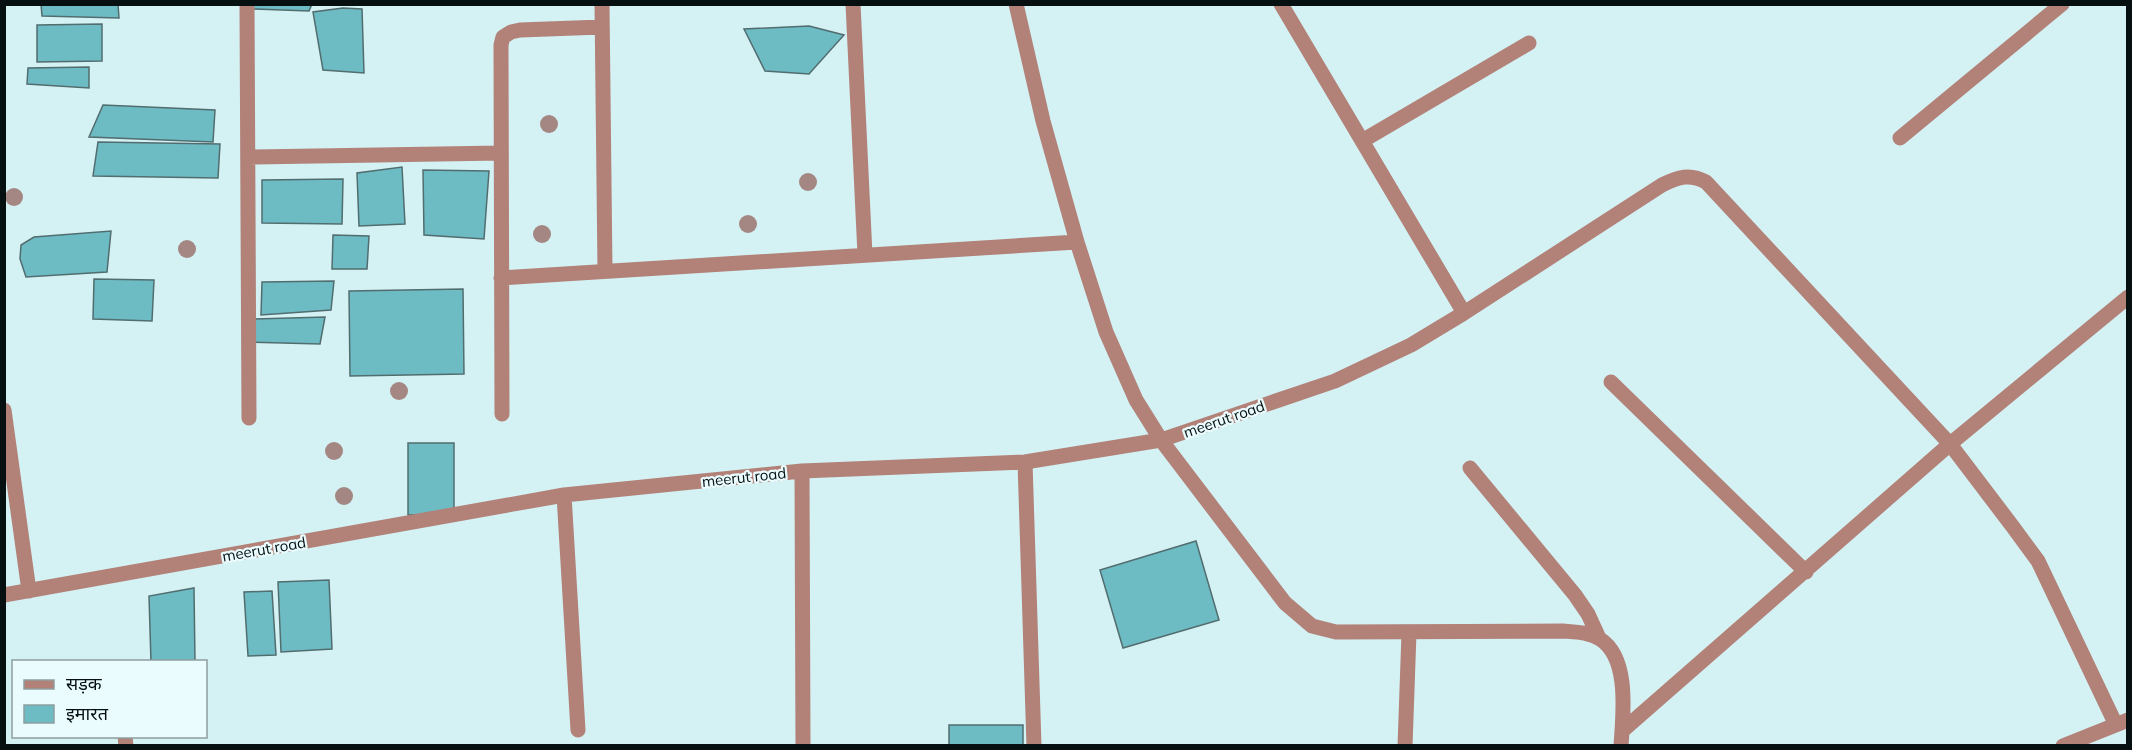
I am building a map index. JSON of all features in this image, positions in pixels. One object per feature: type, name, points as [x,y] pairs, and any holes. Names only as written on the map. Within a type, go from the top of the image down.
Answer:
[{"type":"street","points":[[247,4],[249,418]]},
{"type":"street","points":[[602,4],[605,271]]},
{"type":"street","points":[[853,4],[866,255]]},
{"type":"street","points":[[1016,4],[1043,121],[1077,242],[1106,332],[1136,400],[1161,440],[1285,603],[1312,626],[1336,632],[1563,631],[1580,632],[1599,638]]},
{"type":"street","points":[[1281,4],[1464,313]]},
{"type":"street","points":[[1900,138],[2062,4]]},
{"type":"street","points":[[502,414],[501,45],[503,37],[520,30],[602,27]]},
{"type":"street","points":[[1362,141],[1529,43]]},
{"type":"street","points":[[248,157],[501,153]]},
{"type":"street","name":"meerut road","points":[[4,595],[564,495],[802,471],[1025,462],[1161,440],[1335,381],[1402,349],[1464,313],[1662,185],[1675,179],[1696,176],[1706,182],[1950,444]]},
{"type":"street","points":[[501,278],[1077,242]]},
{"type":"street","points":[[1622,738],[1950,444],[2127,297]]},
{"type":"street","points":[[1611,382],[1806,572]]},
{"type":"street","points":[[4,411],[29,591]]},
{"type":"street","points":[[1950,444],[2038,561],[2122,723],[2063,746]]},
{"type":"street","points":[[1025,462],[1034,746]]},
{"type":"street","points":[[1470,468],[1575,595],[1588,614],[1599,638],[1614,653],[1622,681],[1622,738]]},
{"type":"street","points":[[802,471],[803,746]]},
{"type":"street","points":[[564,495],[578,730]]},
{"type":"street","points":[[1405,746],[1409,633]]},
{"type":"building","points":[[41,4],[118,4],[119,18],[42,16]]},
{"type":"building","points":[[252,4],[312,4],[309,11],[252,9]]},
{"type":"building","points":[[343,8],[362,9],[364,73],[323,70],[313,12]]},
{"type":"building","points":[[102,24],[102,61],[37,62],[37,25]]},
{"type":"building","points":[[809,26],[844,35],[809,74],[765,71],[744,29]]},
{"type":"building","points":[[89,67],[89,88],[27,84],[28,68]]},
{"type":"building","points":[[103,105],[215,110],[213,142],[89,137]]},
{"type":"building","points":[[98,142],[220,144],[218,178],[93,176]]},
{"type":"building","points":[[402,167],[405,224],[359,226],[357,173]]},
{"type":"building","points":[[423,170],[489,171],[484,239],[424,235]]},
{"type":"building","points":[[343,179],[342,224],[262,223],[262,180]]},
{"type":"building","points":[[111,231],[107,272],[26,277],[20,259],[21,245],[34,237]]},
{"type":"building","points":[[333,235],[369,236],[367,269],[332,269]]},
{"type":"building","points":[[94,279],[154,280],[152,321],[93,319]]},
{"type":"building","points":[[334,281],[331,310],[261,315],[262,282]]},
{"type":"building","points":[[463,289],[464,374],[350,376],[349,291]]},
{"type":"building","points":[[325,317],[320,344],[249,342],[254,319]]},
{"type":"building","points":[[408,443],[454,443],[454,514],[408,515]]},
{"type":"building","points":[[1196,541],[1219,620],[1123,648],[1100,570]]},
{"type":"building","points":[[329,580],[332,649],[281,652],[278,582]]},
{"type":"building","points":[[194,588],[195,660],[151,660],[149,596]]},
{"type":"building","points":[[272,591],[276,655],[248,656],[244,592]]},
{"type":"building","points":[[949,725],[1023,725],[1023,746],[949,746]]}]
